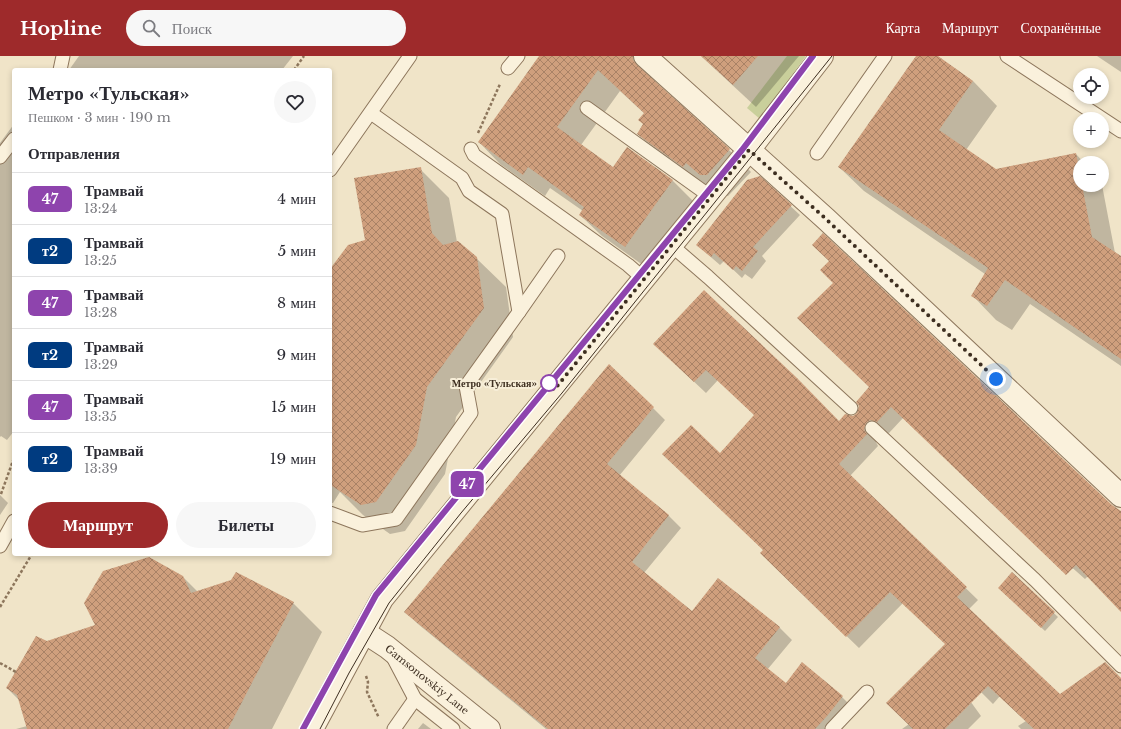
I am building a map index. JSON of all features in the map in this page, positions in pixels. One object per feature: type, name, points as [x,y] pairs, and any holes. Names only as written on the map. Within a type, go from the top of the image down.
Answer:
[{"type":"street","points":[[645,56],[826,219],[1121,496]]},
{"type":"street","points":[[312,729],[382,599],[711,197],[822,56]]},
{"type":"street","name":"Gamsonovskiy Lane","points":[[364,632],[387,647],[489,729]]},
{"type":"lane","points":[[60,68],[63,56]]},
{"type":"lane","points":[[332,167],[410,56]]},
{"type":"lane","points":[[508,68],[518,56]]},
{"type":"lane","points":[[817,153],[885,56]]},
{"type":"lane","points":[[1008,56],[1121,131]]},
{"type":"lane","points":[[587,108],[711,197]]},
{"type":"lane","points":[[371,112],[462,178],[469,190],[502,214],[519,312]]},
{"type":"lane","points":[[0,157],[12,142]]},
{"type":"lane","points":[[472,150],[474,155],[644,279]]},
{"type":"lane","points":[[671,245],[851,408]]},
{"type":"lane","points":[[332,513],[362,525],[396,520],[471,413],[466,386],[558,256]]},
{"type":"lane","points":[[872,428],[1035,580],[1121,666]]},
{"type":"lane","points":[[0,546],[12,525]]},
{"type":"lane","points":[[387,647],[402,672],[415,699],[453,729]]},
{"type":"lane","points":[[832,729],[867,692]]},
{"type":"lane","points":[[394,729],[415,699]]},
{"type":"path","points":[[295,68],[304,56]]},
{"type":"path","points":[[472,150],[508,68]]},
{"type":"path","points":[[0,494],[12,463]]},
{"type":"path","points":[[0,607],[31,556]]},
{"type":"path","points":[[0,663],[16,672]]},
{"type":"path","points":[[366,676],[368,682],[367,692],[381,723]]},
{"type":"green space","points":[[787,56],[806,56],[760,119],[747,108]]},
{"type":"building","points":[[539,56],[633,56],[633,60],[637,65],[730,149],[707,175],[700,175],[686,163],[683,167],[637,134],[643,124],[638,120],[644,113],[598,70],[557,127],[613,167],[627,147],[673,180],[625,247],[579,215],[584,207],[528,167],[523,175],[478,142]]},
{"type":"building","points":[[701,56],[758,56],[733,85]]},
{"type":"building","points":[[916,56],[938,56],[973,81],[939,130],[996,169],[1076,153],[1077,156],[1073,156],[1073,192],[1083,192],[1092,237],[1121,256],[1121,359],[1005,280],[987,306],[971,296],[988,268],[838,167]]},
{"type":"building","points":[[421,167],[432,233],[443,245],[458,241],[477,257],[484,308],[427,387],[416,445],[376,502],[361,505],[332,486],[332,266],[348,245],[365,240],[354,178]]},
{"type":"building","points":[[760,176],[792,205],[753,247],[758,251],[742,271],[736,266],[733,270],[714,253],[711,257],[696,245],[747,180]]},
{"type":"building","points":[[823,233],[1112,505],[1121,511],[1121,612],[1076,565],[1066,575],[891,407],[877,422],[870,420],[866,423],[864,430],[867,434],[839,464],[967,587],[957,597],[1060,694],[1105,662],[1121,678],[1121,729],[1034,729],[988,686],[945,729],[913,729],[886,703],[945,644],[890,592],[846,637],[760,553],[763,550],[662,454],[691,425],[720,453],[754,415],[706,370],[694,382],[653,344],[704,290],[797,378],[839,421],[845,414],[853,416],[857,413],[859,406],[856,402],[869,387],[797,318],[833,283],[820,270],[829,261],[812,245]]},
{"type":"building","points":[[609,364],[654,407],[607,464],[669,515],[632,562],[692,611],[718,578],[780,627],[755,658],[786,683],[802,662],[843,696],[815,729],[548,729],[404,612]]},
{"type":"building","points":[[149,557],[183,576],[191,593],[231,580],[236,572],[294,602],[228,729],[27,729],[17,695],[6,688],[36,636],[47,641],[95,625],[84,603],[103,571]]},
{"type":"building","points":[[1012,572],[1055,612],[1041,628],[998,588]]},
{"type":"tram line","points":[[303,729],[376,595],[742,150],[813,56]]},
{"type":"tram line","name":"47","points":[[303,729],[376,595],[742,150],[813,56]]},
{"type":"tram line","points":[[320,729],[349,673],[389,603],[461,513],[562,393],[832,56]]},
{"type":"place","name":"Метро «Тульская»","points":[[549,383]]},
{"type":"route","points":[[549,383],[554,390],[749,150],[826,219],[996,379]]}]
